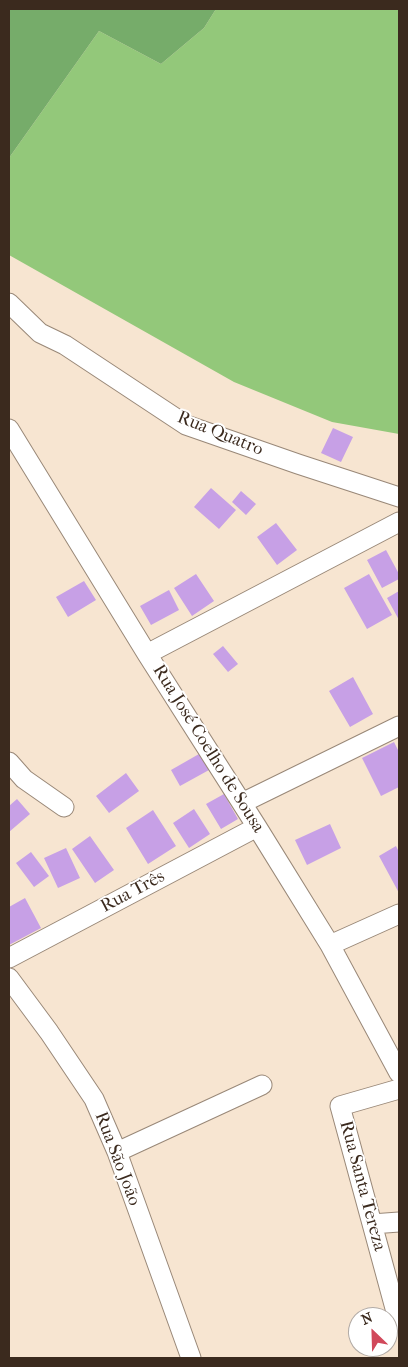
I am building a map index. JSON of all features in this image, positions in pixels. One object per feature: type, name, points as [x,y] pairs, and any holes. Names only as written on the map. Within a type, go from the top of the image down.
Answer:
[{"type":"street","name":"Rua Quatro","points":[[9,304],[40,333],[65,345],[186,425],[399,497]]},
{"type":"street","name":"Rua José Coelho de Sousa","points":[[9,428],[147,654],[242,802],[330,945],[399,1073]]},
{"type":"street","points":[[147,654],[399,522]]},
{"type":"street","points":[[242,802],[399,726]]},
{"type":"street","points":[[9,762],[24,779],[64,807]]},
{"type":"street","name":"Rua Três","points":[[9,958],[257,826]]},
{"type":"street","points":[[330,945],[399,914]]},
{"type":"street","name":"Rua São João","points":[[9,978],[49,1032],[94,1099],[117,1152],[191,1358]]},
{"type":"street","points":[[117,1152],[262,1086]]},
{"type":"street","name":"Rua Santa Tereza","points":[[399,1089],[340,1106],[372,1224],[394,1283],[399,1323]]},
{"type":"street","points":[[372,1224],[399,1222]]},
{"type":"green space","points":[[9,9],[216,9],[204,28],[161,64],[99,31],[9,158]]},
{"type":"green space","points":[[216,9],[399,9],[399,434],[332,422],[234,382],[9,255],[9,158],[99,31],[161,64],[204,28]]},
{"type":"building","points":[[333,428],[353,437],[341,462],[321,453]]},
{"type":"building","points":[[211,488],[236,510],[219,529],[194,507]]},
{"type":"building","points":[[241,491],[256,504],[246,515],[232,502]]},
{"type":"building","points":[[276,523],[297,550],[277,565],[257,537]]},
{"type":"building","points":[[386,550],[399,574],[399,579],[382,588],[367,560]]},
{"type":"building","points":[[196,574],[214,601],[192,616],[174,588]]},
{"type":"building","points":[[369,574],[392,615],[367,629],[344,588]]},
{"type":"building","points":[[84,581],[96,600],[68,617],[56,597]]},
{"type":"building","points":[[169,590],[179,610],[151,625],[140,606]]},
{"type":"building","points":[[399,591],[399,620],[387,598]]},
{"type":"building","points":[[223,646],[238,664],[228,672],[213,654]]},
{"type":"building","points":[[353,677],[373,714],[350,727],[329,691]]},
{"type":"building","points":[[394,742],[399,752],[399,787],[381,796],[362,758]]},
{"type":"building","points":[[199,754],[209,770],[180,786],[171,770]]},
{"type":"building","points":[[126,773],[139,791],[109,813],[96,796]]},
{"type":"building","points":[[224,794],[238,819],[221,829],[206,804]]},
{"type":"building","points":[[17,799],[30,814],[9,832],[9,806]]},
{"type":"building","points":[[194,809],[210,834],[189,848],[173,823]]},
{"type":"building","points":[[153,810],[176,846],[148,864],[126,828]]},
{"type":"building","points":[[330,824],[341,848],[307,865],[295,840]]},
{"type":"building","points":[[90,836],[114,870],[95,883],[72,849]]},
{"type":"building","points":[[396,846],[399,852],[399,893],[379,856]]},
{"type":"building","points":[[66,848],[80,878],[58,888],[44,858]]},
{"type":"building","points":[[31,852],[49,876],[34,887],[16,863]]},
{"type":"building","points":[[25,898],[41,928],[9,945],[9,907]]}]
